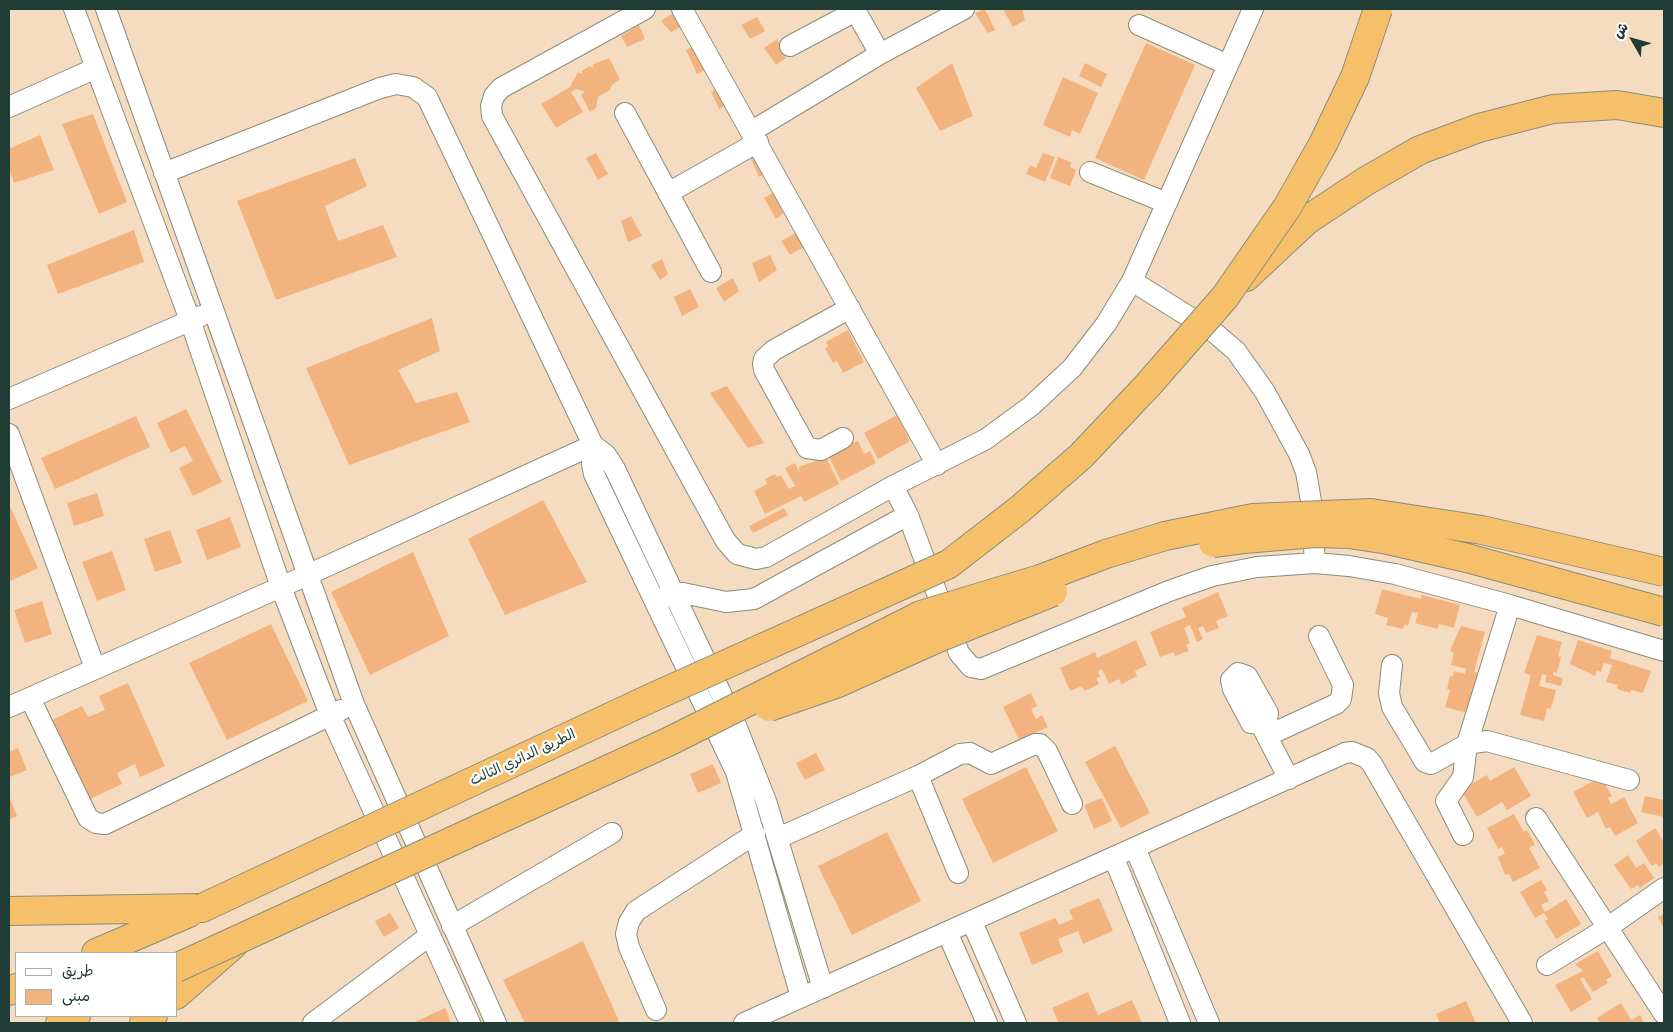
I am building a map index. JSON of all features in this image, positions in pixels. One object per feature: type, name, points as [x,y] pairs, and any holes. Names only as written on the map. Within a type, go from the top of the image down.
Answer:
[{"type":"highway","points":[[1225,297],[1288,206],[1323,144],[1355,77],[1378,9]]},
{"type":"highway","points":[[1225,297],[1307,220],[1366,181],[1420,150],[1479,128],[1553,110],[1617,105],[1664,113]]},
{"type":"highway","name":"الطريق الدائري الثالث","points":[[98,952],[202,908],[642,703],[949,564],[1020,509],[1081,456],[1148,385],[1225,297]]},
{"type":"highway","points":[[178,967],[670,741],[921,615],[1040,579],[1106,554],[1165,536],[1253,518],[1371,513],[1482,530],[1664,572]]},
{"type":"highway","points":[[670,741],[838,684],[938,638],[1140,558],[1171,550],[1244,538],[1316,533],[1349,534],[1388,540],[1467,558],[1664,612]]},
{"type":"highway","points":[[9,911],[202,908]]},
{"type":"highway","points":[[178,993],[244,936]]},
{"type":"highway","points":[[60,1023],[74,1017]]},
{"type":"street","points":[[74,9],[190,320],[281,587],[330,715],[470,1023]]},
{"type":"street","points":[[106,9],[306,574],[354,704],[496,1023]]},
{"type":"street","points":[[645,9],[500,88],[494,96],[492,106],[496,125],[725,540],[737,554],[756,560],[766,557],[893,486],[938,465],[986,439],[1031,406],[1072,368],[1106,324],[1132,281],[1253,9]]},
{"type":"street","points":[[682,9],[938,465]]},
{"type":"street","points":[[668,193],[880,54],[964,9]]},
{"type":"street","points":[[790,46],[852,13],[859,17],[880,54]]},
{"type":"street","points":[[1139,25],[1228,65]]},
{"type":"street","points":[[9,107],[96,68]]},
{"type":"street","points":[[164,173],[380,88],[396,84],[413,87],[427,96],[436,111],[593,445],[606,455],[616,469],[754,767],[778,838],[823,988]]},
{"type":"street","points":[[625,113],[711,272]]},
{"type":"street","points":[[1090,172],[1167,204]]},
{"type":"street","points":[[1132,281],[1216,333],[1236,351],[1265,392],[1299,454],[1306,472],[1312,501],[1315,563]]},
{"type":"street","points":[[843,438],[821,450],[807,448],[764,370],[763,364],[764,359],[774,350],[850,308]]},
{"type":"street","points":[[9,398],[190,320],[213,312]]},
{"type":"street","points":[[9,434],[95,668]]},
{"type":"street","points":[[9,707],[281,587],[593,445]]},
{"type":"street","points":[[593,445],[592,464],[594,474],[736,772],[801,997]]},
{"type":"street","points":[[893,486],[908,515],[959,653],[971,667],[981,670],[1169,591],[1212,576],[1257,567],[1315,563],[1349,566],[1395,574],[1510,605],[1664,651]]},
{"type":"street","points":[[655,601],[673,594],[693,594],[726,602],[754,599],[908,515]]},
{"type":"street","points":[[1463,835],[1446,800],[1463,776],[1468,744],[1510,605]]},
{"type":"street","points":[[1289,779],[1264,730],[1330,707],[1341,699],[1343,685],[1319,636]]},
{"type":"street","points":[[1392,665],[1389,693],[1392,707],[1425,762],[1431,764],[1468,744],[1481,741],[1494,742],[1629,780]]},
{"type":"street","points":[[30,698],[88,818],[96,823],[105,824],[354,704]]},
{"type":"street","points":[[778,838],[918,776],[965,752],[991,764],[1031,745],[1040,744],[1047,751],[1072,804]]},
{"type":"street","points":[[744,1023],[1344,753],[1352,752],[1367,758],[1522,1023]]},
{"type":"street","points":[[918,776],[958,872]]},
{"type":"street","points":[[1536,818],[1664,1014]]},
{"type":"street","points":[[452,926],[612,833]]},
{"type":"street","points":[[656,1010],[628,947],[626,934],[629,922],[636,911],[755,834]]},
{"type":"street","points":[[1135,848],[1209,1023]]},
{"type":"street","points":[[1114,858],[1180,1023]]},
{"type":"street","points":[[1546,965],[1607,928],[1664,888]]},
{"type":"street","points":[[972,922],[1016,1023]]},
{"type":"street","points":[[947,932],[987,1023]]},
{"type":"street","points":[[313,1023],[430,936]]},
{"type":"building","points":[[985,9],[995,30],[988,33],[975,13]]},
{"type":"building","points":[[1003,9],[1022,9],[1025,20],[1013,27]]},
{"type":"building","points":[[676,11],[683,26],[671,32],[661,21]]},
{"type":"building","points":[[757,17],[765,31],[750,39],[741,25]]},
{"type":"building","points":[[639,25],[645,39],[627,47],[621,36]]},
{"type":"building","points":[[777,39],[786,58],[776,65],[764,48]]},
{"type":"building","points":[[1146,43],[1195,65],[1144,180],[1095,158]]},
{"type":"building","points":[[696,45],[708,68],[697,74],[686,50]]},
{"type":"building","points":[[609,58],[620,79],[612,85],[610,90],[598,97],[596,108],[590,112],[581,95],[585,92],[577,89],[571,92],[583,112],[556,128],[541,104],[570,87],[578,72],[582,74],[582,71],[590,66],[594,68],[593,65],[596,63]]},
{"type":"building","points":[[952,63],[973,116],[940,131],[916,88]]},
{"type":"building","points":[[1085,63],[1107,74],[1101,87],[1079,76]]},
{"type":"building","points":[[1063,77],[1098,93],[1080,134],[1072,130],[1070,137],[1043,125]]},
{"type":"building","points":[[719,87],[729,103],[719,109],[711,92]]},
{"type":"building","points":[[93,114],[127,202],[99,214],[62,124]]},
{"type":"building","points":[[40,135],[54,170],[14,183],[9,169],[9,149]]},
{"type":"building","points":[[756,151],[767,173],[759,177],[749,155]]},
{"type":"building","points":[[596,153],[608,174],[598,180],[586,158]]},
{"type":"building","points":[[1043,153],[1055,157],[1045,182],[1026,174],[1030,165],[1036,168]]},
{"type":"building","points":[[1058,157],[1071,162],[1070,167],[1076,170],[1070,186],[1050,178]]},
{"type":"building","points":[[355,158],[367,186],[325,206],[338,241],[383,225],[397,257],[276,300],[237,201]]},
{"type":"building","points":[[776,191],[785,212],[776,219],[764,198]]},
{"type":"building","points":[[631,216],[642,236],[628,242],[621,221]]},
{"type":"building","points":[[134,230],[144,262],[58,294],[47,265]]},
{"type":"building","points":[[798,232],[804,247],[790,255],[781,241]]},
{"type":"building","points":[[770,255],[777,270],[759,282],[752,263]]},
{"type":"building","points":[[662,259],[668,274],[660,280],[651,265]]},
{"type":"building","points":[[733,278],[739,291],[724,302],[716,288]]},
{"type":"building","points":[[690,289],[699,307],[682,316],[674,297]]},
{"type":"building","points":[[432,318],[440,351],[398,370],[416,403],[457,392],[470,422],[349,465],[306,368]]},
{"type":"building","points":[[848,330],[864,362],[843,373],[837,361],[833,363],[825,348],[828,347],[826,342]]},
{"type":"building","points":[[727,386],[764,443],[748,448],[710,393]]},
{"type":"building","points":[[186,409],[222,482],[193,496],[179,468],[193,461],[185,446],[171,453],[157,423]]},
{"type":"building","points":[[897,415],[910,441],[878,459],[864,433]]},
{"type":"building","points":[[136,416],[150,447],[55,489],[41,458]]},
{"type":"building","points":[[852,441],[853,443],[858,441],[864,454],[870,451],[876,463],[841,481],[829,457],[841,451],[839,447]]},
{"type":"building","points":[[826,457],[839,484],[804,502],[801,496],[765,514],[754,491],[767,484],[765,479],[775,474],[777,477],[781,475],[789,489],[795,486],[785,468],[795,463],[799,472],[799,467]]},
{"type":"building","points":[[97,493],[104,516],[74,526],[67,503]]},
{"type":"building","points":[[543,500],[587,582],[505,615],[468,539]]},
{"type":"building","points":[[9,504],[38,568],[11,581],[9,576]]},
{"type":"building","points":[[784,508],[788,515],[753,533],[749,526]]},
{"type":"building","points":[[230,517],[241,547],[207,560],[196,530]]},
{"type":"building","points":[[170,530],[182,563],[155,572],[144,539]]},
{"type":"building","points":[[112,551],[126,590],[97,601],[82,562]]},
{"type":"building","points":[[413,552],[449,636],[370,675],[331,592]]},
{"type":"building","points":[[1382,589],[1421,599],[1422,595],[1460,605],[1454,628],[1439,624],[1438,629],[1415,623],[1418,613],[1412,612],[1408,626],[1405,624],[1403,629],[1386,625],[1388,618],[1375,614]]},
{"type":"building","points":[[1218,592],[1228,616],[1216,621],[1219,628],[1206,633],[1203,626],[1198,628],[1203,639],[1197,642],[1190,625],[1184,628],[1190,643],[1186,645],[1189,651],[1175,656],[1173,652],[1160,657],[1150,632],[1186,617],[1182,608]]},
{"type":"building","points":[[42,601],[52,634],[25,643],[14,610]]},
{"type":"building","points":[[271,624],[308,701],[227,740],[189,663]]},
{"type":"building","points":[[1461,626],[1485,632],[1474,672],[1482,674],[1471,714],[1445,707],[1450,690],[1447,689],[1450,676],[1453,676],[1454,671],[1465,674],[1466,669],[1451,665],[1454,653],[1450,651]]},
{"type":"building","points":[[1537,635],[1562,642],[1558,656],[1561,657],[1557,673],[1553,672],[1553,675],[1563,678],[1561,686],[1545,682],[1547,675],[1542,674],[1539,686],[1556,690],[1551,709],[1547,708],[1544,721],[1520,715],[1531,675],[1524,673]]},
{"type":"building","points":[[1136,640],[1147,665],[1135,671],[1137,676],[1122,684],[1119,679],[1109,684],[1102,669],[1098,671],[1100,677],[1096,678],[1099,684],[1085,691],[1082,686],[1070,691],[1060,668],[1095,652],[1097,658]]},
{"type":"building","points":[[1578,640],[1612,651],[1610,658],[1651,671],[1643,693],[1631,690],[1630,693],[1617,689],[1618,685],[1606,682],[1612,665],[1604,663],[1601,672],[1597,670],[1595,676],[1570,664]]},
{"type":"building","points":[[128,683],[165,766],[140,777],[135,764],[117,773],[122,784],[88,800],[52,720],[82,706],[88,717],[105,710],[99,696]]},
{"type":"building","points":[[1031,693],[1037,706],[1031,709],[1036,719],[1042,715],[1048,727],[1019,740],[1003,707]]},
{"type":"building","points":[[1115,746],[1150,813],[1121,828],[1085,762]]},
{"type":"building","points":[[18,748],[27,770],[10,777],[9,752]]},
{"type":"building","points":[[816,753],[825,770],[805,780],[796,763]]},
{"type":"building","points":[[713,764],[721,783],[698,793],[690,774]]},
{"type":"building","points":[[1026,767],[1058,831],[993,863],[962,799]]},
{"type":"building","points":[[1514,767],[1531,796],[1507,810],[1502,802],[1477,817],[1461,790],[1487,775],[1490,781]]},
{"type":"building","points":[[1601,777],[1612,796],[1608,798],[1611,804],[1624,797],[1638,823],[1615,836],[1610,827],[1606,829],[1598,812],[1587,818],[1573,792]]},
{"type":"building","points":[[9,796],[17,816],[9,820]]},
{"type":"building","points":[[1645,796],[1664,800],[1664,817],[1641,812]]},
{"type":"building","points":[[1102,798],[1112,821],[1094,829],[1084,805]]},
{"type":"building","points":[[1514,814],[1524,832],[1527,830],[1535,845],[1529,848],[1540,868],[1513,882],[1509,874],[1505,875],[1498,857],[1505,854],[1502,847],[1498,849],[1487,828]]},
{"type":"building","points":[[1655,828],[1664,843],[1664,863],[1659,867],[1656,863],[1652,866],[1636,841]]},
{"type":"building","points":[[887,832],[921,901],[852,935],[818,866]]},
{"type":"building","points":[[1628,855],[1636,868],[1644,863],[1654,878],[1640,888],[1638,885],[1631,889],[1614,865]]},
{"type":"building","points":[[1541,880],[1547,890],[1544,892],[1549,901],[1541,905],[1545,912],[1566,899],[1581,924],[1556,939],[1545,921],[1548,919],[1544,913],[1535,918],[1520,892]]},
{"type":"building","points":[[1099,898],[1113,931],[1083,944],[1078,931],[1058,939],[1063,952],[1032,965],[1019,933],[1055,918],[1059,925],[1073,919],[1069,910]]},
{"type":"building","points":[[390,913],[399,928],[384,937],[375,921]]},
{"type":"building","points":[[1664,914],[1664,929],[1658,917]]},
{"type":"building","points":[[583,941],[619,1021],[615,1023],[525,1023],[503,980]]},
{"type":"building","points":[[1598,951],[1612,976],[1606,980],[1608,983],[1593,992],[1583,977],[1580,979],[1592,999],[1571,1012],[1555,985],[1583,971],[1575,964]]},
{"type":"building","points":[[1088,992],[1098,1015],[1132,1000],[1142,1023],[1059,1023],[1052,1008]]},
{"type":"building","points":[[1466,1001],[1476,1023],[1440,1023],[1436,1014]]},
{"type":"building","points":[[1621,1003],[1631,1020],[1640,1015],[1644,1023],[1600,1023],[1597,1018]]},
{"type":"building","points":[[445,1008],[451,1023],[413,1023]]}]
